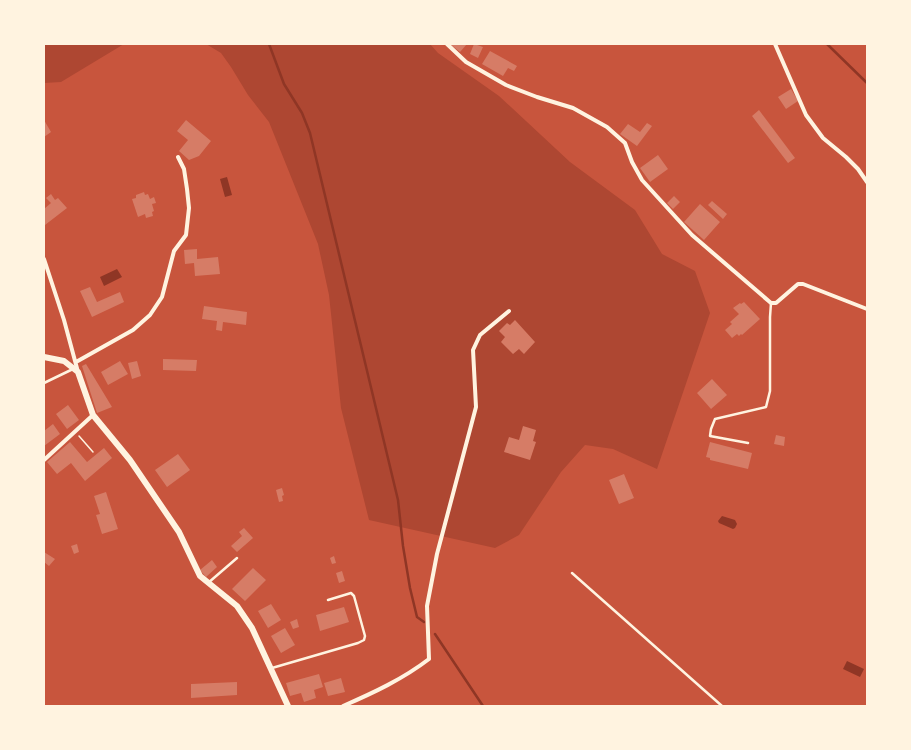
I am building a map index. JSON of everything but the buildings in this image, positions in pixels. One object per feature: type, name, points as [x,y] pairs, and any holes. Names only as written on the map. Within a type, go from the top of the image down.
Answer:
[{"type":"street","points":[[447,44],[466,62],[506,85],[537,97],[573,108],[607,127],[625,143],[632,162],[642,180],[692,235],[771,303],[776,303],[798,284],[803,284],[867,309]]},
{"type":"street","points":[[775,44],[806,115],[822,138],[846,157],[858,169],[867,182]]},
{"type":"street","points":[[76,368],[133,330],[150,315],[162,297],[174,251],[186,235],[188,208],[187,189],[184,169],[178,157]]},
{"type":"street","points":[[44,259],[64,320],[76,368],[93,415],[130,460],[179,532],[200,576],[237,606],[252,628],[288,706]]},
{"type":"street","points":[[343,706],[373,693],[414,671],[429,659],[427,606],[437,554],[476,407],[473,350],[480,335],[509,311]]},
{"type":"street","points":[[44,357],[64,361],[76,368]]},
{"type":"street","points":[[44,460],[93,415]]},
{"type":"lane","points":[[748,443],[710,436],[711,429],[715,419],[766,407],[770,391],[771,303]]},
{"type":"lane","points":[[44,383],[76,368]]},
{"type":"lane","points":[[208,583],[237,558]]},
{"type":"lane","points":[[572,573],[722,706]]},
{"type":"lane","points":[[271,668],[358,644],[364,640],[365,636],[354,596],[351,593],[328,600]]},
{"type":"path","points":[[75,432],[93,452]]},
{"type":"shaded area","points":[[44,44],[124,44],[61,82],[44,83]]},
{"type":"shaded area","points":[[206,44],[430,44],[438,53],[499,96],[570,162],[635,210],[662,254],[695,271],[710,313],[657,469],[613,449],[585,445],[561,472],[519,535],[495,548],[369,520],[341,408],[329,295],[318,244],[269,122],[248,95],[221,53]]},
{"type":"shaded area","points":[[227,177],[232,195],[225,197],[220,179]]},
{"type":"shaded area","points":[[117,269],[122,277],[104,286],[100,277]]},
{"type":"shaded area","points":[[722,516],[735,520],[737,524],[735,528],[733,529],[719,523],[718,521]]},
{"type":"shaded area","points":[[847,661],[864,669],[860,677],[843,669]]},
{"type":"waterway","points":[[269,44],[284,84],[302,113],[310,133],[398,500],[403,546],[410,588],[417,617],[424,622]]},
{"type":"waterway","points":[[827,44],[867,83]]},
{"type":"waterway","points":[[435,634],[483,706]]}]
